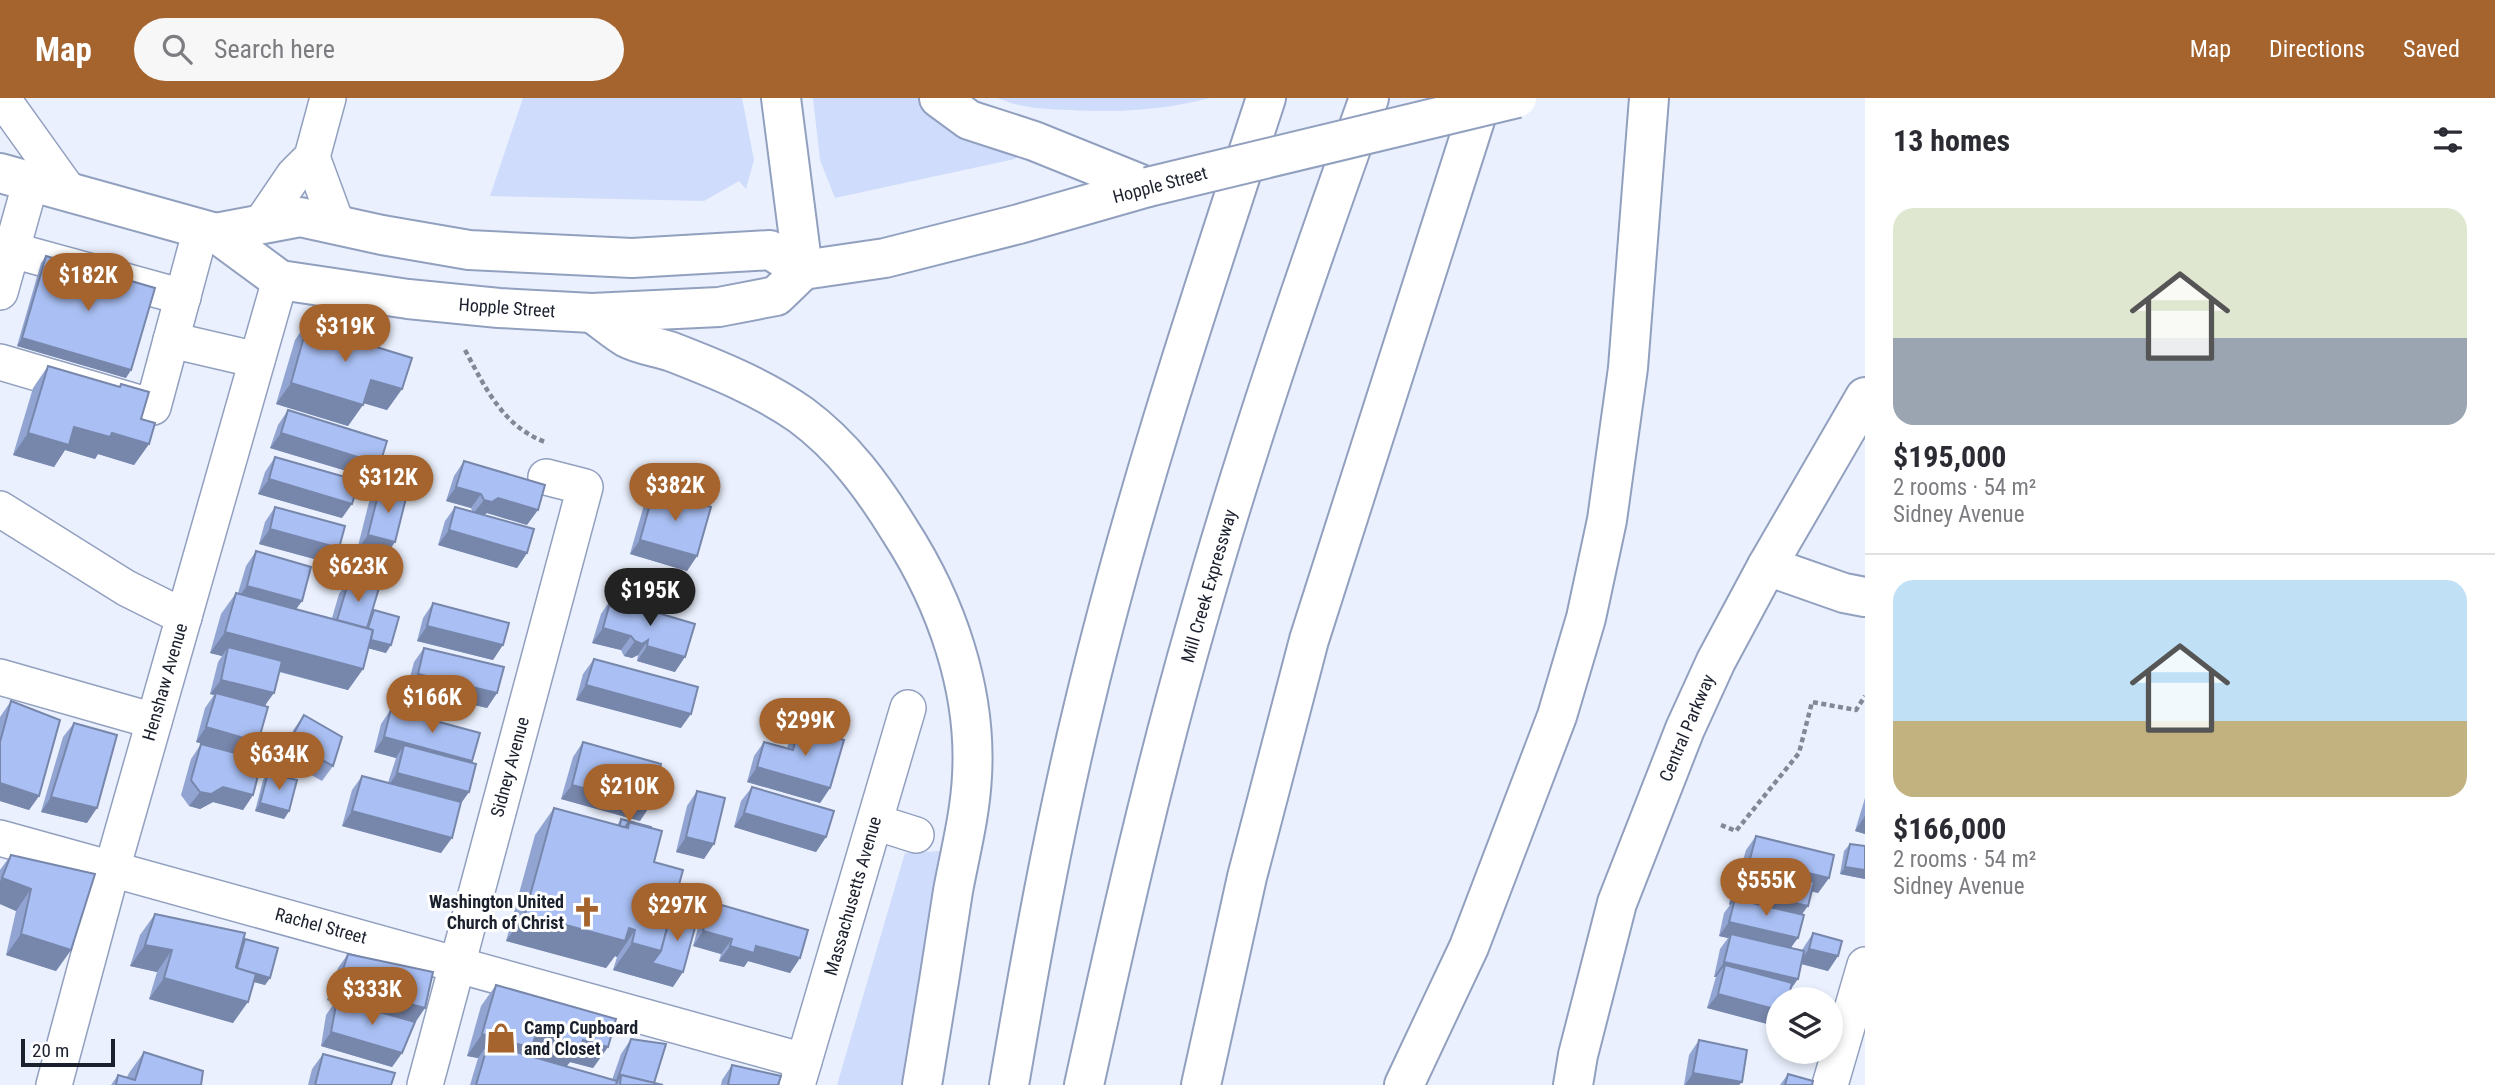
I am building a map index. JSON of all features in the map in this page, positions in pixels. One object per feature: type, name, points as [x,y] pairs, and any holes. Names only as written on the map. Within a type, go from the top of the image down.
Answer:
[{"type":"main road","points":[[780,98],[803,270]]},
{"type":"main road","points":[[939,98],[969,120],[1034,141],[1148,187]]},
{"type":"main road","points":[[1009,1085],[1032,946],[1088,686],[1123,555],[1180,365],[1266,98]]},
{"type":"main road","name":"Mill Creek Expressway","points":[[1084,1085],[1153,785],[1197,621],[1299,296],[1369,98]]},
{"type":"main road","points":[[1201,1085],[1247,877],[1309,640],[1482,98]]},
{"type":"main road","name":"Hopple Street","points":[[15,177],[209,231],[280,279],[408,299],[499,308],[592,313],[719,307],[776,296],[803,270],[885,258],[1148,187],[1517,98]]},
{"type":"main road","points":[[1404,1085],[1474,934],[1557,716],[1586,618],[1606,520],[1628,368],[1649,98]]},
{"type":"main road","name":"Hopple Street","points":[[209,231],[300,217],[469,250],[632,258],[770,250],[803,270]]},
{"type":"main road","points":[[592,313],[629,339],[689,358],[750,386],[799,414],[835,444],[875,491],[914,552],[941,607],[958,659],[971,718],[972,775],[967,823],[922,1085]]},
{"type":"main road","name":"Central Parkway","points":[[1573,1085],[1578,1055],[1617,903],[1685,730],[1716,661],[1767,566],[1865,397]]},
{"type":"main road","points":[[1767,566],[1844,593],[1865,597]]},
{"type":"street","points":[[2,98],[70,192]]},
{"type":"street","points":[[260,225],[294,175],[313,157],[328,98]]},
{"type":"street","points":[[313,157],[337,225]]},
{"type":"street","points":[[0,292],[12,250],[15,177]]},
{"type":"street","points":[[0,362],[153,407],[183,297],[209,231]]},
{"type":"street","points":[[12,250],[183,297]]},
{"type":"street","name":"Henshaw Avenue","points":[[54,1085],[280,279]]},
{"type":"street","points":[[171,340],[257,360]]},
{"type":"street","name":"Sidney Avenue","points":[[425,1085],[585,487],[546,477]]},
{"type":"street","points":[[0,509],[126,588],[184,617]]},
{"type":"street","points":[[0,677],[154,721]]},
{"type":"street","name":"Massachusetts Avenue","points":[[801,1073],[908,708]]},
{"type":"street","points":[[875,822],[916,835]]},
{"type":"street","name":"Rachel Street","points":[[0,838],[458,964],[801,1073]]},
{"type":"street","points":[[1830,1085],[1865,965]]},
{"type":"path","points":[[465,350],[489,396],[508,420],[529,436],[555,446],[546,477]]},
{"type":"path","points":[[1721,825],[1736,831],[1798,753],[1812,702],[1856,710],[1865,696]]},
{"type":"shaded area","points":[[523,98],[742,98],[754,160],[746,189],[739,181],[704,201],[490,196]]},
{"type":"shaded area","points":[[813,98],[924,98],[1020,151],[1015,159],[835,198],[820,160]]},
{"type":"shaded area","points":[[997,98],[1210,98],[1158,108],[1107,111],[1034,108]]},
{"type":"shaded area","points":[[940,851],[901,1085],[837,1085],[905,853]]},
{"type":"building","points":[[46,256],[155,288],[131,370],[22,338]]},
{"type":"building","points":[[309,319],[349,331],[347,338],[412,358],[402,389],[371,380],[363,405],[291,383]]},
{"type":"building","points":[[48,366],[120,387],[121,384],[149,392],[141,419],[155,423],[149,444],[112,433],[110,437],[74,427],[69,445],[28,433]]},
{"type":"building","points":[[288,410],[387,441],[380,464],[281,433]]},
{"type":"building","points":[[275,457],[359,481],[352,504],[269,479]]},
{"type":"building","points":[[464,461],[545,485],[538,510],[498,498],[492,502],[484,500],[481,494],[456,487]]},
{"type":"building","points":[[380,487],[407,494],[395,542],[368,535]]},
{"type":"building","points":[[654,490],[711,507],[697,556],[640,540]]},
{"type":"building","points":[[275,507],[345,526],[339,548],[270,529]]},
{"type":"building","points":[[455,507],[534,529],[527,553],[449,530]]},
{"type":"building","points":[[256,551],[311,567],[302,601],[247,586]]},
{"type":"building","points":[[349,580],[379,588],[367,628],[337,620]]},
{"type":"building","points":[[236,593],[373,630],[363,669],[225,632]]},
{"type":"building","points":[[611,599],[695,624],[685,657],[647,646],[648,640],[642,644],[631,636],[603,628]]},
{"type":"building","points":[[433,603],[509,623],[503,645],[427,626]]},
{"type":"building","points":[[374,610],[399,617],[391,645],[371,640],[373,630],[368,628]]},
{"type":"building","points":[[228,647],[282,661],[274,693],[221,680]]},
{"type":"building","points":[[424,648],[504,667],[497,693],[418,674]]},
{"type":"building","points":[[594,659],[698,687],[691,714],[586,685]]},
{"type":"building","points":[[216,693],[268,707],[258,742],[206,727]]},
{"type":"building","points":[[11,701],[60,720],[39,796],[0,783],[0,742]]},
{"type":"building","points":[[391,709],[480,733],[472,761],[384,737]]},
{"type":"building","points":[[304,715],[342,737],[333,766],[289,742]]},
{"type":"building","points":[[74,723],[117,735],[97,808],[51,797]]},
{"type":"building","points":[[799,727],[844,740],[830,788],[757,767],[764,742],[793,750]]},
{"type":"building","points":[[583,742],[661,764],[650,806],[572,785]]},
{"type":"building","points":[[201,744],[262,760],[253,795],[223,787],[211,794],[200,792],[191,780]]},
{"type":"building","points":[[404,745],[476,764],[469,792],[397,773]]},
{"type":"building","points":[[268,773],[297,780],[289,811],[260,803]]},
{"type":"building","points":[[362,776],[461,802],[452,838],[352,811]]},
{"type":"building","points":[[752,787],[834,811],[826,837],[744,813]]},
{"type":"building","points":[[697,791],[725,798],[714,844],[686,837]]},
{"type":"building","name":"Washington United Church of Christ","points":[[554,808],[628,828],[629,822],[662,831],[654,862],[683,870],[661,951],[632,943],[635,930],[629,928],[625,941],[525,914]]},
{"type":"building","points":[[621,819],[651,828],[629,822],[625,827],[620,826]]},
{"type":"building","points":[[1756,836],[1834,855],[1829,878],[1750,859]]},
{"type":"building","points":[[1850,844],[1865,846],[1865,870],[1845,867]]},
{"type":"building","points":[[11,855],[95,874],[71,950],[21,934],[31,889],[2,878]]},
{"type":"building","points":[[1745,865],[1814,882],[1808,906],[1739,890]]},
{"type":"building","points":[[1735,899],[1804,915],[1798,938],[1729,922]]},
{"type":"building","points":[[711,902],[808,930],[800,958],[756,946],[754,953],[730,946],[732,939],[703,931]]},
{"type":"building","points":[[671,913],[697,920],[683,972],[652,963],[661,951]]},
{"type":"building","points":[[155,914],[245,933],[236,967],[256,974],[248,1002],[164,978],[172,950],[145,945]]},
{"type":"building","points":[[1813,933],[1842,941],[1838,956],[1809,949]]},
{"type":"building","points":[[1731,934],[1804,951],[1798,979],[1724,962]]},
{"type":"building","points":[[245,939],[278,948],[270,978],[237,968]]},
{"type":"building","points":[[348,954],[433,972],[425,1008],[338,985]]},
{"type":"building","points":[[1725,965],[1792,983],[1791,987],[1766,987],[1766,1007],[1718,994]]},
{"type":"building","points":[[496,985],[616,1019],[608,1047],[583,1040],[581,1045],[536,1033],[532,1048],[482,1034]]},
{"type":"building","points":[[337,1000],[415,1022],[402,1053],[331,1032]]},
{"type":"building","points":[[631,1039],[666,1044],[654,1083],[621,1075],[617,1081]]},
{"type":"building","points":[[1699,1040],[1747,1050],[1742,1082],[1693,1073]]},
{"type":"building","points":[[488,1044],[617,1081],[616,1085],[476,1085]]},
{"type":"building","points":[[144,1052],[203,1071],[201,1085],[116,1085],[118,1075],[135,1080]]},
{"type":"building","points":[[323,1054],[395,1073],[391,1085],[315,1085]]},
{"type":"building","points":[[732,1065],[781,1076],[778,1085],[728,1085]]},
{"type":"building","points":[[1788,1074],[1813,1081],[1812,1085],[1785,1085]]},
{"type":"building","points":[[621,1075],[663,1085],[620,1085]]},
{"type":"place","name":"Washington United Church of Christ","points":[[587,912]]},
{"type":"place","name":"Camp Cupboard and Closet","points":[[501,1038]]}]
